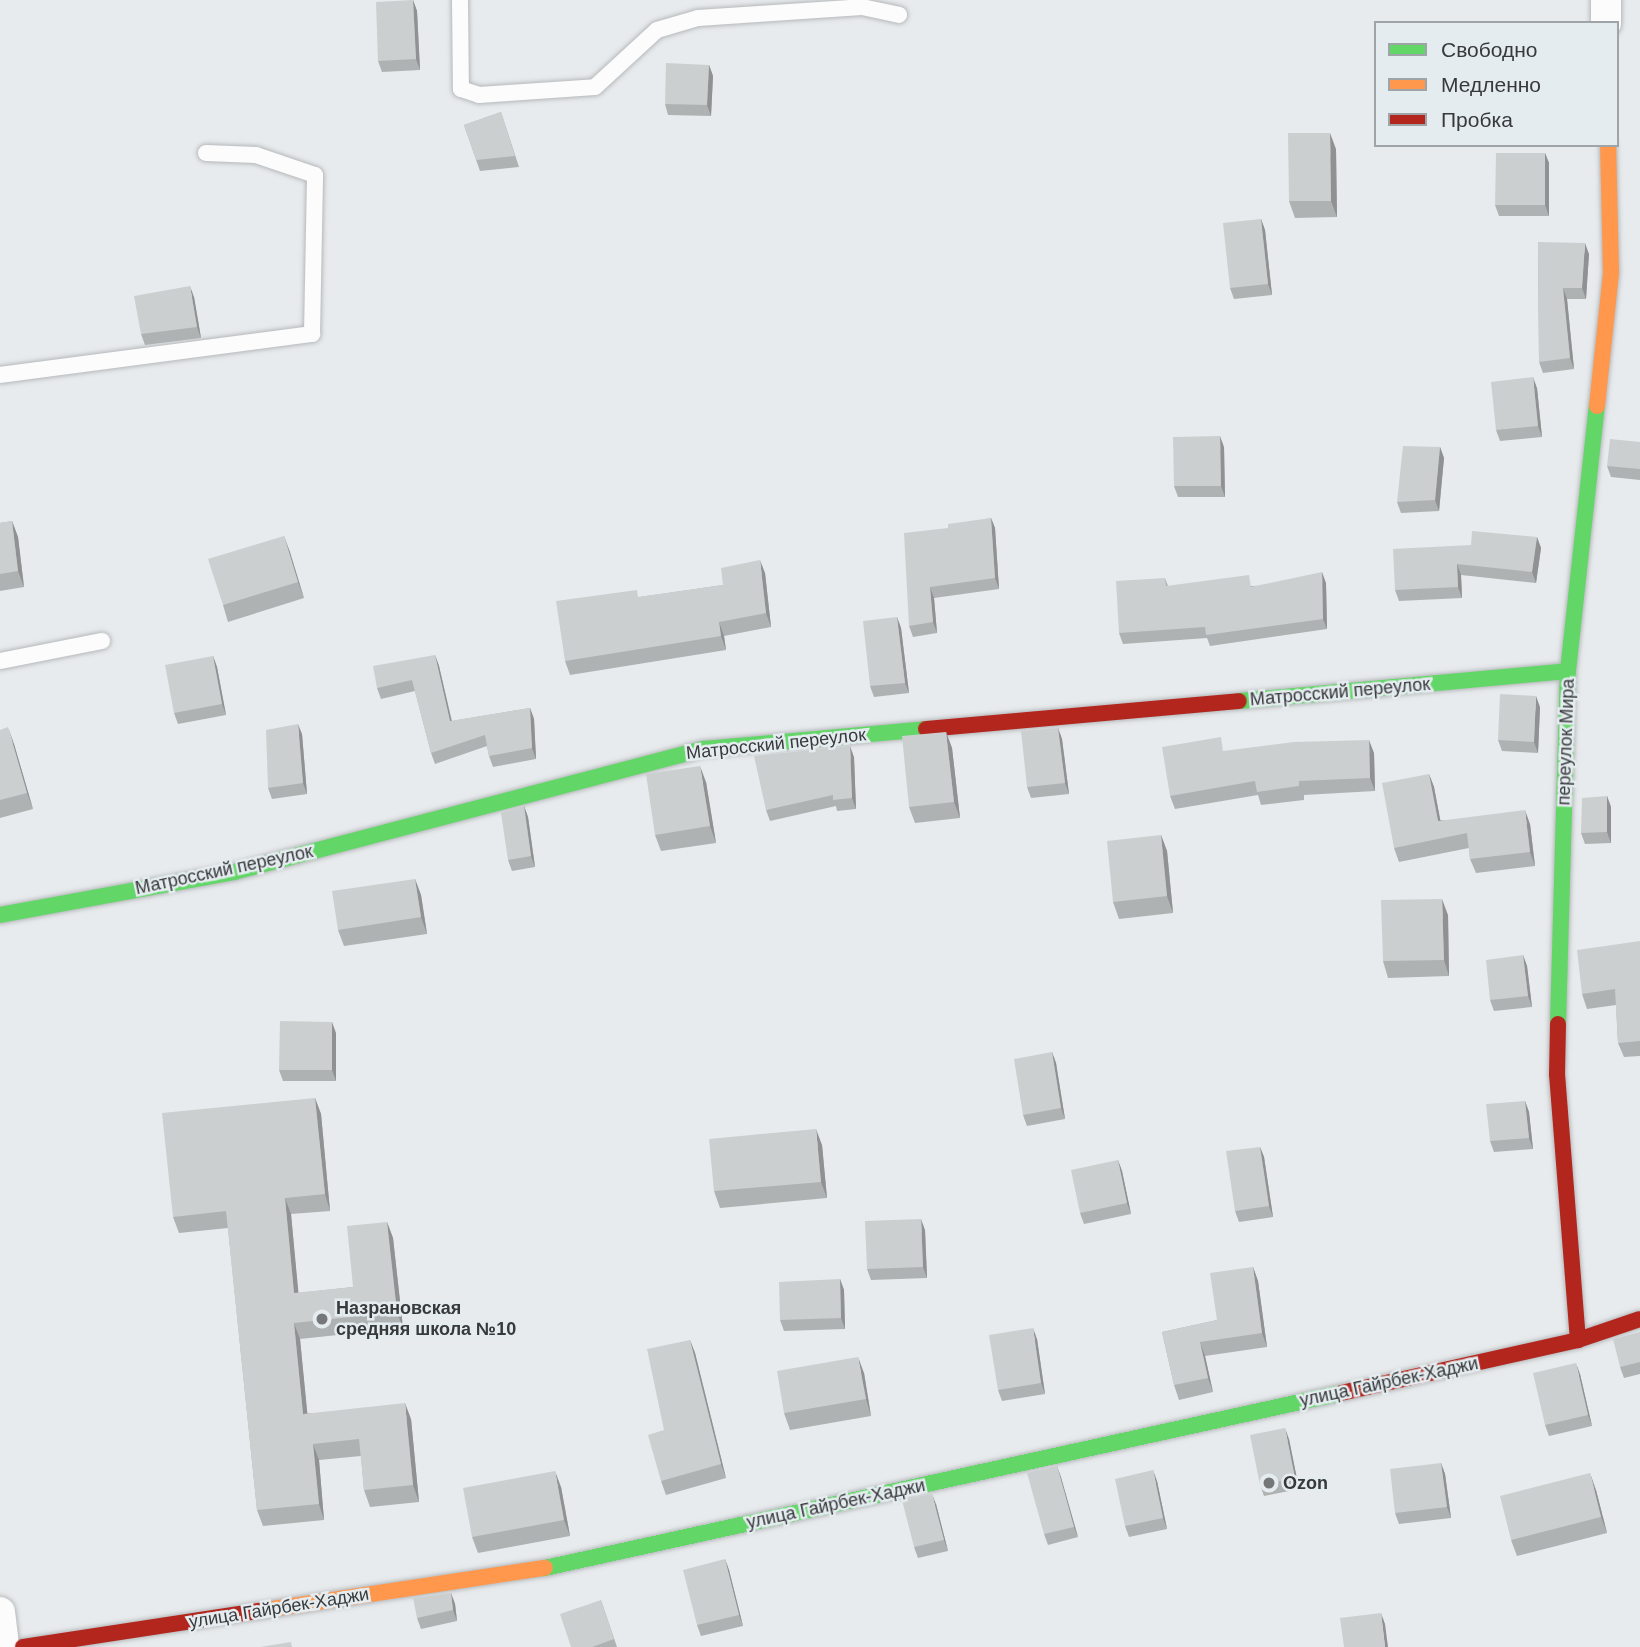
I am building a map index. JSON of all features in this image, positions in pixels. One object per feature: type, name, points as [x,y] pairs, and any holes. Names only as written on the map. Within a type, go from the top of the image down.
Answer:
[{"type":"street","points":[[1606,0],[1606,21]]},
{"type":"street","name":"переулок Мира","points":[[1577,1340],[1557,1074],[1568,671],[1611,273],[1608,147]]},
{"type":"street","name":"Матросский переулок","points":[[0,915],[234,872],[703,749],[1568,671]]},
{"type":"street","name":"улица Гайрбек-Хаджи","points":[[23,1647],[557,1566],[1577,1340],[1640,1319]]},
{"type":"street","points":[[0,1612],[4,1647]]},
{"type":"lane","points":[[460,0],[461,89],[479,95],[595,87],[657,30],[698,18],[862,7],[899,15]]},
{"type":"lane","points":[[0,375],[312,334],[315,175],[256,155],[206,153]]},
{"type":"lane","points":[[0,661],[102,641]]},
{"type":"building","points":[[413,0],[416,59],[378,61],[376,2]]},
{"type":"building","points":[[666,63],[709,65],[707,105],[665,104]]},
{"type":"building","points":[[501,112],[515,156],[476,160],[464,125]]},
{"type":"building","points":[[1288,133],[1330,133],[1331,201],[1289,201]]},
{"type":"building","points":[[1496,153],[1545,153],[1545,205],[1495,205]]},
{"type":"building","points":[[1261,219],[1268,284],[1230,288],[1223,223]]},
{"type":"building","points":[[1538,242],[1585,243],[1582,288],[1563,288],[1570,358],[1539,362]]},
{"type":"building","points":[[190,286],[197,327],[141,334],[134,296]]},
{"type":"building","points":[[1533,377],[1538,426],[1496,430],[1491,382]]},
{"type":"building","points":[[1220,436],[1221,486],[1174,486],[1173,437]]},
{"type":"building","points":[[1610,439],[1640,442],[1640,469],[1607,466]]},
{"type":"building","points":[[1403,446],[1440,447],[1435,500],[1397,502]]},
{"type":"building","points":[[991,518],[995,578],[930,587],[933,622],[909,626],[904,533],[948,528],[948,524]]},
{"type":"building","points":[[12,521],[18,571],[0,574],[0,523]]},
{"type":"building","points":[[1472,531],[1537,537],[1532,572],[1457,564],[1458,587],[1395,590],[1393,549],[1471,545]]},
{"type":"building","points":[[284,536],[298,582],[223,605],[208,559]]},
{"type":"building","points":[[760,560],[766,613],[719,622],[721,636],[565,661],[556,601],[637,590],[638,597],[723,585],[721,568]]},
{"type":"building","points":[[1322,572],[1323,619],[1206,635],[1205,627],[1119,633],[1116,581],[1165,578],[1166,586],[1249,575],[1251,587]]},
{"type":"building","points":[[897,617],[905,683],[870,686],[863,621]]},
{"type":"building","points":[[435,655],[450,721],[530,708],[532,748],[489,756],[485,735],[431,753],[412,680],[377,688],[373,666]]},
{"type":"building","points":[[213,656],[222,704],[174,713],[165,665]]},
{"type":"building","points":[[1500,694],[1536,696],[1534,742],[1498,740]]},
{"type":"building","points":[[298,724],[303,783],[268,788],[266,730]]},
{"type":"building","points":[[8,727],[27,793],[0,800],[0,730]]},
{"type":"building","points":[[1058,728],[1065,783],[1027,787],[1021,731]]},
{"type":"building","points":[[946,732],[954,802],[909,807],[902,736]]},
{"type":"building","points":[[1221,737],[1223,751],[1294,742],[1369,740],[1370,778],[1299,781],[1299,786],[1257,792],[1255,781],[1170,796],[1162,747]]},
{"type":"building","points":[[850,746],[852,798],[833,800],[833,795],[766,810],[754,756]]},
{"type":"building","points":[[700,766],[710,826],[655,835],[646,774]]},
{"type":"building","points":[[1429,774],[1438,821],[1525,810],[1530,852],[1470,859],[1467,833],[1394,848],[1382,783]]},
{"type":"building","points":[[1607,796],[1607,832],[1581,833],[1582,798]]},
{"type":"building","points":[[524,806],[531,856],[508,860],[501,813]]},
{"type":"building","points":[[1161,835],[1167,896],[1113,902],[1107,841]]},
{"type":"building","points":[[415,879],[421,917],[338,930],[332,891]]},
{"type":"building","points":[[1442,899],[1444,960],[1383,961],[1381,900]]},
{"type":"building","points":[[1640,941],[1640,1041],[1618,1043],[1615,989],[1582,994],[1577,950]]},
{"type":"building","points":[[1523,955],[1528,996],[1490,1000],[1486,960]]},
{"type":"building","points":[[280,1021],[332,1022],[332,1070],[279,1070]]},
{"type":"building","points":[[1052,1052],[1061,1108],[1023,1115],[1014,1059]]},
{"type":"building","name":"Назрановская средняя школа №10","points":[[315,1098],[325,1194],[285,1198],[294,1293],[353,1287],[347,1226],[387,1222],[397,1312],[294,1323],[303,1414],[405,1403],[413,1485],[364,1490],[359,1439],[313,1444],[319,1504],[257,1510],[226,1211],[173,1217],[162,1113]]},
{"type":"building","points":[[1525,1101],[1529,1138],[1490,1141],[1486,1104]]},
{"type":"building","points":[[816,1129],[821,1182],[714,1191],[709,1139]]},
{"type":"building","points":[[1260,1147],[1269,1206],[1235,1211],[1226,1151]]},
{"type":"building","points":[[1118,1160],[1127,1203],[1080,1213],[1071,1170]]},
{"type":"building","points":[[921,1219],[923,1267],[867,1269],[865,1221]]},
{"type":"building","points":[[1253,1267],[1262,1333],[1200,1342],[1208,1378],[1174,1385],[1162,1332],[1217,1320],[1210,1273]]},
{"type":"building","points":[[840,1279],[841,1318],[780,1320],[779,1282]]},
{"type":"building","points":[[1033,1328],[1041,1383],[998,1390],[989,1335]]},
{"type":"building","points":[[1640,1332],[1640,1362],[1620,1367],[1613,1339]]},
{"type":"building","points":[[690,1340],[721,1464],[661,1481],[648,1435],[664,1430],[647,1349]]},
{"type":"building","points":[[858,1357],[866,1399],[784,1413],[777,1371]]},
{"type":"building","points":[[1576,1363],[1588,1415],[1545,1425],[1533,1373]]},
{"type":"building","points":[[1285,1428],[1295,1478],[1260,1485],[1250,1435]]},
{"type":"building","points":[[1441,1463],[1447,1507],[1395,1513],[1390,1469]]},
{"type":"building","points":[[1057,1466],[1074,1527],[1044,1534],[1027,1473]]},
{"type":"building","points":[[1153,1470],[1163,1518],[1125,1526],[1115,1479]]},
{"type":"building","points":[[555,1471],[564,1520],[472,1537],[463,1488]]},
{"type":"building","points":[[1590,1473],[1601,1517],[1511,1540],[1500,1496]]},
{"type":"building","points":[[932,1494],[944,1540],[914,1547],[902,1500]]},
{"type":"building","points":[[725,1559],[739,1615],[697,1625],[683,1570]]},
{"type":"building","points":[[451,1593],[453,1610],[417,1618],[413,1598]]},
{"type":"building","points":[[601,1600],[614,1639],[592,1647],[571,1647],[560,1614]]},
{"type":"building","points":[[1381,1613],[1385,1647],[1344,1647],[1340,1618]]},
{"type":"building","points":[[291,1642],[292,1647],[260,1647]]},
{"type":"traffic: fast","points":[[1558,1024],[1568,671],[1597,406]]},
{"type":"traffic: fast","points":[[1239,701],[1568,671]]},
{"type":"traffic: fast","points":[[0,915],[234,872],[703,749],[926,729]]},
{"type":"traffic: fast","points":[[545,1568],[1341,1393]]},
{"type":"traffic: slow","points":[[1597,406],[1611,273],[1608,147]]},
{"type":"traffic: slow","points":[[259,1611],[545,1568]]},
{"type":"traffic: jam","points":[[926,729],[1239,701]]},
{"type":"traffic: jam","points":[[1558,1024],[1557,1074],[1578,1340]]},
{"type":"traffic: jam","points":[[1341,1393],[1578,1340],[1640,1319]]},
{"type":"traffic: jam","points":[[23,1647],[259,1611]]},
{"type":"place","name":"Назрановская средняя школа №10","points":[[322,1319]]},
{"type":"place","name":"Ozon","points":[[1269,1483]]}]
